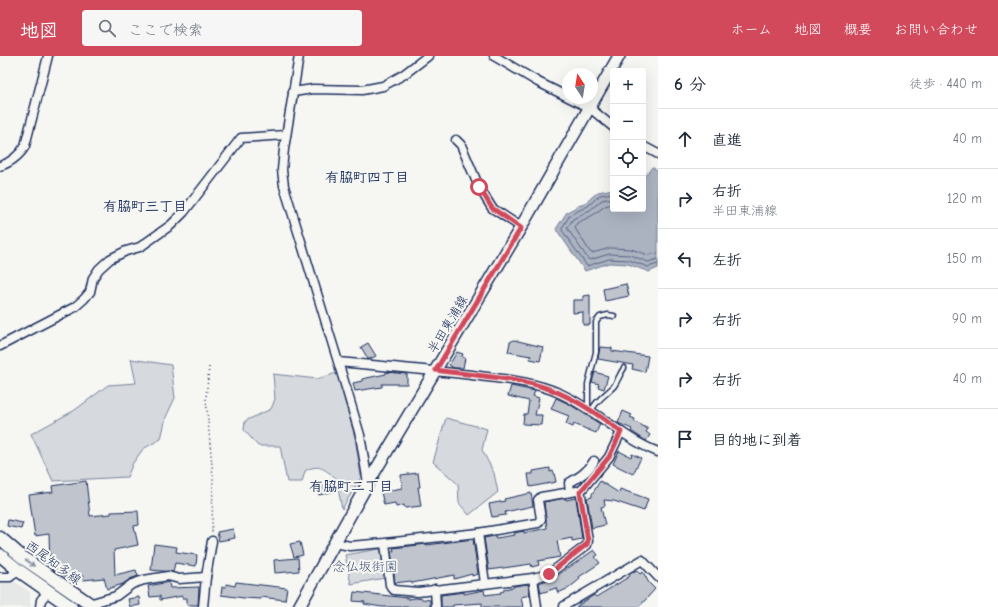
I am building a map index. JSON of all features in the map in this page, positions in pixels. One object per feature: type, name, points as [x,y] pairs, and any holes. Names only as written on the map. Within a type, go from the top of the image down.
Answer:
[{"type":"main road","name":"半田東浦線","points":[[298,607],[368,483],[521,228],[619,56]]},
{"type":"main road","name":"西尾知多線","points":[[0,538],[23,558],[92,605]]},
{"type":"main road","name":"西尾知多線","points":[[0,555],[48,592],[71,607]]},
{"type":"street","points":[[0,166],[21,153],[25,146],[48,56]]},
{"type":"street","points":[[299,56],[286,135],[282,170],[284,186],[360,435],[368,483]]},
{"type":"street","points":[[293,92],[313,89],[362,90],[383,86],[403,75],[428,56]]},
{"type":"street","points":[[494,56],[562,94]]},
{"type":"street","points":[[582,104],[590,108],[610,125]]},
{"type":"street","points":[[0,346],[75,307],[90,292],[93,278],[98,269],[110,259],[126,250],[140,247],[171,225],[184,212],[241,138],[286,135]]},
{"type":"street","points":[[456,140],[461,145],[479,187],[492,208],[521,228]]},
{"type":"street","points":[[646,148],[658,154]]},
{"type":"street","points":[[338,362],[436,370],[504,379],[543,387],[559,393],[590,409],[621,432],[658,452]]},
{"type":"street","points":[[385,543],[390,585],[394,590],[418,592],[533,578],[549,574],[587,544],[588,541],[580,492],[609,457],[621,432]]},
{"type":"street","points":[[570,492],[568,483],[590,469],[594,461]]},
{"type":"street","points":[[335,543],[350,546],[385,543],[478,533],[538,523],[541,519],[538,500],[541,497],[570,492],[580,492]]},
{"type":"street","points":[[478,533],[485,583]]},
{"type":"street","points":[[203,607],[212,541]]},
{"type":"street","points":[[564,607],[642,560],[658,577]]},
{"type":"street","points":[[0,577],[10,577],[18,570]]},
{"type":"street","points":[[92,605],[116,596],[132,584],[144,580],[168,576],[179,578],[206,577]]},
{"type":"street","points":[[533,578],[537,607]]},
{"type":"street","points":[[435,589],[436,607]]},
{"type":"street","points":[[40,607],[41,600],[48,592]]},
{"type":"lane","points":[[590,409],[588,384],[596,352],[596,322],[600,317],[608,315],[614,316]]},
{"type":"lane","points":[[590,409],[605,396],[615,384],[624,368]]},
{"type":"path","points":[[209,367],[206,398],[213,477],[212,541]]},
{"type":"shaded area","points":[[0,582],[15,582],[30,592],[30,607],[0,607]]},
{"type":"green space","points":[[131,359],[171,365],[175,398],[166,417],[161,439],[143,449],[133,463],[127,477],[53,481],[31,434],[75,410],[108,385],[136,383]]},
{"type":"green space","points":[[337,373],[355,437],[361,477],[342,509],[336,478],[321,468],[314,467],[305,471],[302,482],[287,482],[280,446],[258,446],[244,430],[245,421],[271,409],[275,399],[273,374],[317,379]]},
{"type":"green space","points":[[446,418],[487,429],[482,450],[494,473],[498,492],[469,515],[459,503],[458,484],[433,462]]},
{"type":"green space","name":"念仏坂街園","points":[[379,549],[381,551],[385,578],[351,584],[345,555]]},
{"type":"water","points":[[652,167],[658,171],[658,268],[649,272],[628,264],[609,263],[585,271],[556,229],[567,212],[586,202],[598,192],[610,190],[610,212],[646,212],[646,175]]},
{"type":"building","points":[[626,284],[629,296],[605,301],[603,289]]},
{"type":"building","points":[[590,295],[590,325],[583,325],[583,312],[573,313],[573,300],[583,300],[583,296]]},
{"type":"building","points":[[514,340],[543,347],[540,361],[530,359],[531,356],[508,352],[510,342]]},
{"type":"building","points":[[368,343],[376,356],[370,359],[368,359],[361,347]]},
{"type":"building","points":[[600,347],[612,348],[612,351],[648,356],[645,372],[632,369],[633,365],[598,359]]},
{"type":"building","points":[[457,352],[463,354],[462,357],[465,358],[463,368],[454,368],[449,365]]},
{"type":"building","points":[[386,372],[407,374],[407,384],[382,384],[382,387],[355,391],[353,383],[362,381],[362,379],[386,374]]},
{"type":"building","points":[[595,372],[608,376],[604,389],[598,387],[599,384],[592,382]]},
{"type":"building","points":[[511,386],[535,391],[533,396],[539,398],[535,415],[542,415],[541,425],[523,424],[524,414],[527,414],[529,401],[508,396]]},
{"type":"building","points":[[556,398],[569,404],[600,424],[596,433],[574,424],[573,427],[566,424],[569,416],[551,409]]},
{"type":"building","points":[[623,411],[632,415],[630,417],[635,419],[634,421],[648,429],[646,432],[650,435],[646,441],[631,431],[632,429],[618,423]]},
{"type":"building","points":[[619,451],[631,457],[632,454],[641,458],[633,474],[613,464]]},
{"type":"building","points":[[550,468],[550,472],[553,471],[554,473],[556,482],[530,487],[528,474],[533,474],[533,471]]},
{"type":"building","points":[[418,473],[420,487],[418,487],[421,506],[405,508],[404,505],[396,507],[395,503],[384,505],[381,492],[402,488],[401,475]]},
{"type":"building","points":[[332,480],[335,491],[319,495],[316,484]]},
{"type":"building","points":[[86,481],[90,516],[111,514],[111,512],[138,511],[139,525],[134,526],[138,545],[114,550],[115,575],[136,570],[138,576],[123,584],[107,589],[104,578],[83,580],[83,576],[66,577],[50,564],[49,534],[35,536],[29,495],[53,492],[52,486]]},
{"type":"building","points":[[600,481],[619,493],[620,489],[648,499],[644,511],[614,501],[604,500],[605,506],[601,507],[605,525],[592,528],[587,498],[592,497],[592,494]]},
{"type":"building","points":[[531,493],[533,506],[505,512],[506,515],[492,517],[489,504]]},
{"type":"building","points":[[565,498],[566,500],[576,498],[582,539],[572,541],[572,538],[557,541],[560,557],[538,561],[539,565],[532,567],[531,564],[489,570],[484,538],[515,535],[514,533],[524,531],[524,533],[547,528],[544,502]]},
{"type":"building","points":[[8,520],[23,523],[21,529],[7,526]]},
{"type":"building","points":[[233,529],[235,538],[219,541],[217,532]]},
{"type":"building","points":[[473,539],[478,574],[472,576],[472,574],[454,579],[454,575],[412,583],[411,581],[395,583],[391,551],[394,551],[393,548]]},
{"type":"building","points":[[300,542],[303,555],[294,557],[290,544]]},
{"type":"building","points":[[154,544],[177,547],[176,552],[197,555],[196,566],[175,563],[173,572],[151,570]]},
{"type":"building","points":[[594,550],[598,555],[595,557],[600,563],[579,577],[580,579],[569,588],[558,593],[556,588],[541,593],[539,583],[555,577]]},
{"type":"building","points":[[298,558],[299,571],[275,573],[274,560]]},
{"type":"building","points":[[637,570],[640,574],[643,572],[649,583],[655,589],[639,607],[576,607],[594,595],[596,597]]},
{"type":"building","points":[[169,582],[170,588],[199,587],[198,605],[187,605],[187,598],[182,598],[182,596],[160,600],[160,596],[150,597],[148,586]]},
{"type":"building","points":[[236,582],[287,588],[285,600],[221,595],[222,587],[225,587],[226,584],[235,586]]},
{"type":"building","points":[[528,584],[530,595],[521,597],[523,607],[482,607],[482,603],[441,607],[441,595],[464,592],[464,594],[484,590],[485,595],[501,593],[500,592],[504,591],[504,589]]},
{"type":"building","points":[[354,592],[408,599],[416,598],[430,600],[430,607],[382,607],[364,604],[365,602],[353,601]]},
{"type":"building","points":[[139,597],[140,605],[130,607],[128,599]]},
{"type":"district","name":"有脇町四丁目","points":[[367,177]]},
{"type":"district","name":"有脇町三丁目","points":[[145,206]]},
{"type":"district","name":"有脇町二丁目","points":[[351,486]]},
{"type":"route","points":[[479,187],[492,208],[521,228],[436,370],[504,379],[543,387],[559,393],[592,410],[621,432],[609,457],[590,478],[580,492],[588,541],[587,544],[549,574]]}]
